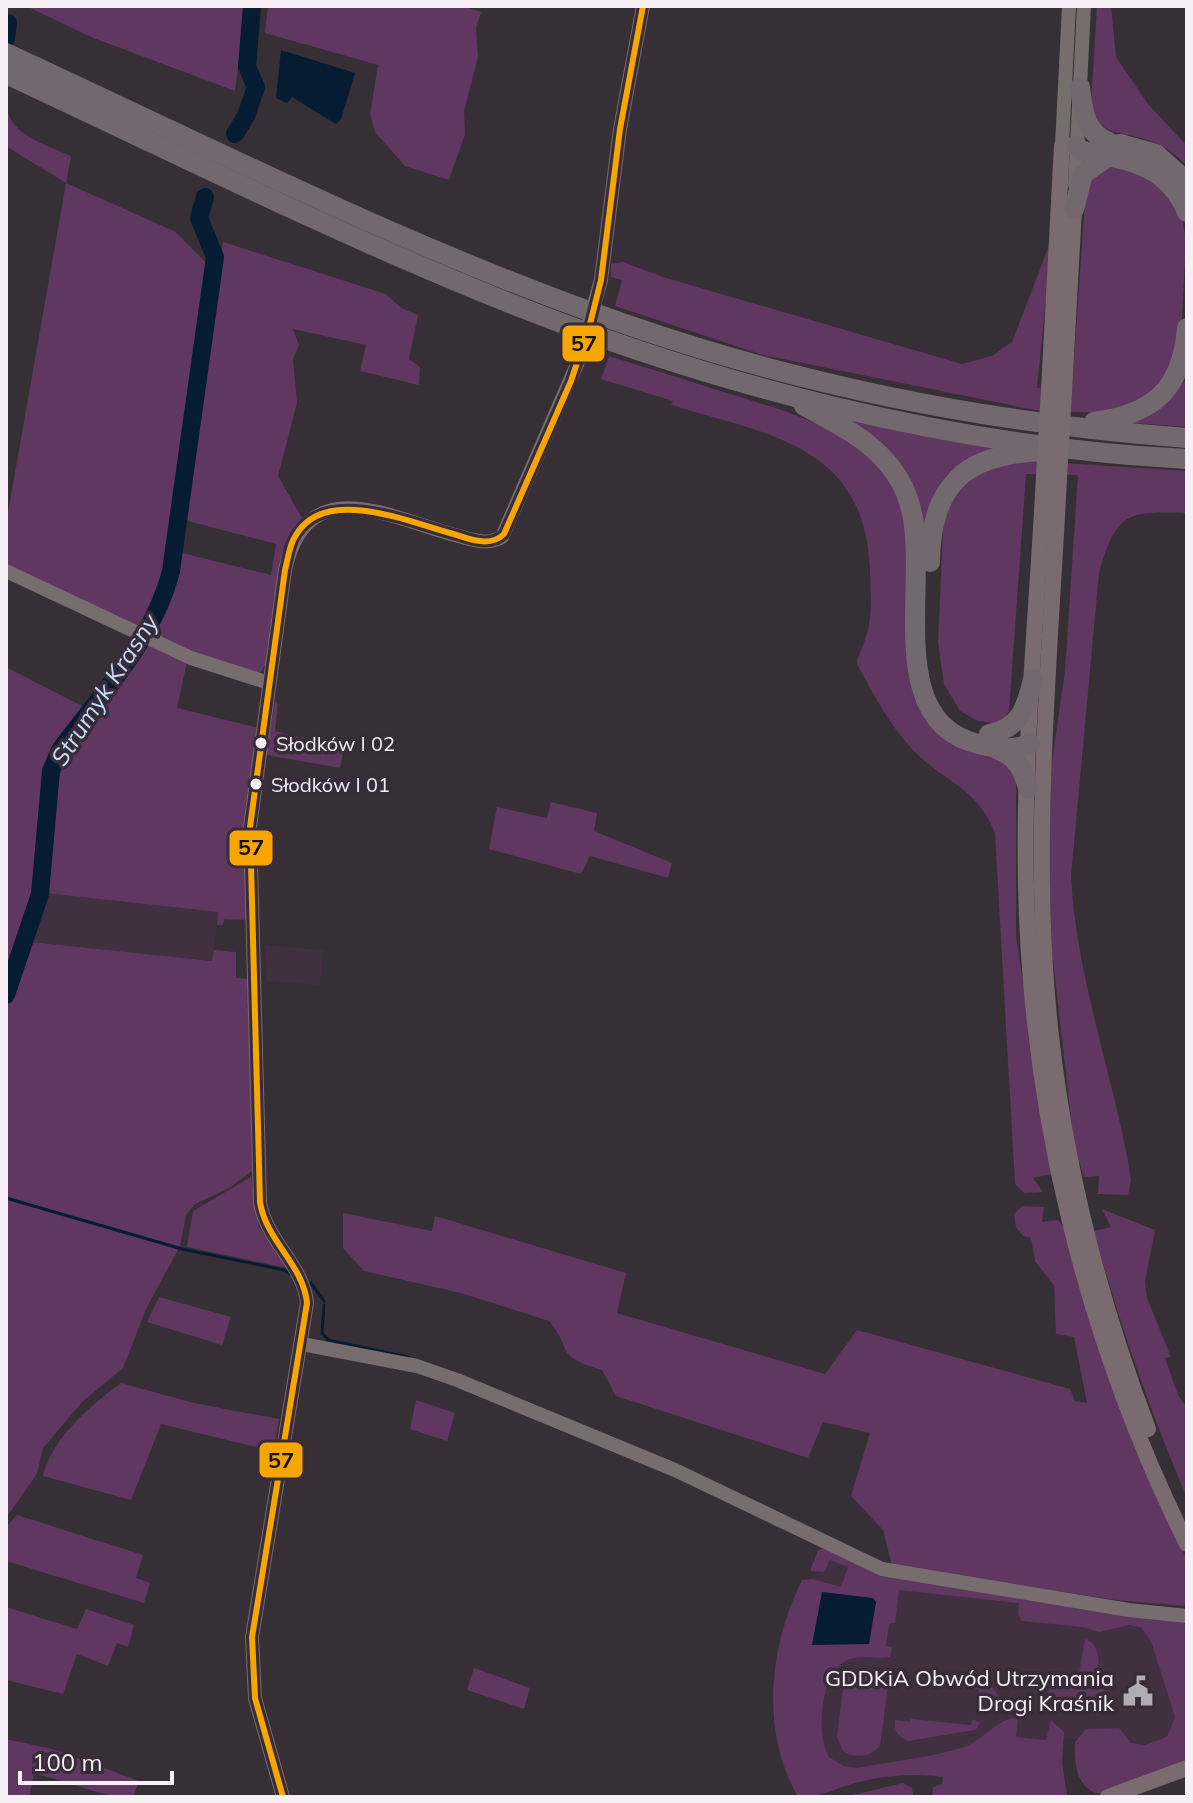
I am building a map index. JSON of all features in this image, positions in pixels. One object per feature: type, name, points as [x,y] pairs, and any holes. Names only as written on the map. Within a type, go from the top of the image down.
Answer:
[{"type":"highway","points":[[12,66],[275,201],[471,288],[590,333],[769,388],[917,423],[1092,450],[1187,459]]},
{"type":"highway","points":[[12,66],[374,225],[629,326],[839,385],[1067,426],[1187,438]]},
{"type":"highway","points":[[1080,87],[1086,121],[1099,138],[1109,148],[1159,173],[1174,188],[1187,212]]},
{"type":"highway","points":[[1069,145],[1082,151],[1109,148],[1156,154],[1187,182]]},
{"type":"highway","points":[[1074,209],[1083,174],[1109,148]]},
{"type":"highway","points":[[1067,426],[1113,420],[1155,402],[1178,372],[1187,328]]},
{"type":"highway","points":[[769,388],[854,433],[879,453],[902,484],[911,507],[917,541],[916,656],[921,689],[935,715],[954,734],[989,740],[1023,737],[1038,743]]},
{"type":"highway","points":[[1028,788],[1014,759],[953,715],[933,685],[929,656],[932,523],[943,493],[962,473],[987,461],[1025,452],[1092,450]]},
{"type":"highway","points":[[989,740],[1020,720],[1033,679]]},
{"type":"main road","points":[[1069,145],[1038,743],[1028,788],[1026,885],[1033,1007],[1057,1169],[1108,1353],[1136,1429],[1187,1544]]},
{"type":"main road","points":[[1056,391],[1074,209]]},
{"type":"main road","points":[[1052,477],[1033,679],[1053,1056],[1072,1170],[1119,1350],[1149,1433],[1187,1519]]},
{"type":"main road","points":[[1108,1797],[1187,1768]]},
{"type":"street","points":[[283,1797],[255,1698],[252,1637],[307,1303],[305,1287],[268,1228],[260,1196],[250,827],[285,570],[291,546],[302,526],[325,511],[349,508],[473,540],[498,539],[508,526],[578,362],[601,280],[620,129],[643,6]]},
{"type":"street","points":[[1069,6],[1069,145],[1074,209]]},
{"type":"street","points":[[1069,145],[1080,87],[1084,6]]},
{"type":"street","points":[[6,571],[191,658],[269,683]]},
{"type":"street","points":[[302,1344],[417,1366],[457,1380],[675,1470],[882,1569],[1129,1610],[1187,1616]]},
{"type":"shaded area","points":[[26,6],[246,6],[235,91],[91,37]]},
{"type":"shaded area","points":[[268,6],[462,6],[481,12],[476,28],[478,57],[464,111],[465,134],[449,180],[405,166],[375,132],[370,114],[378,65],[265,33]]},
{"type":"shaded area","points":[[1097,6],[1111,6],[1116,57],[1148,104],[1187,146],[1187,166],[1161,145],[1113,132],[1094,116],[1091,105]]},
{"type":"shaded area","points":[[6,106],[9,117],[22,132],[71,156],[66,183],[6,146]]},
{"type":"shaded area","points":[[1103,165],[1151,175],[1182,217],[1186,241],[1181,334],[1174,367],[1158,389],[1110,413],[1040,411],[763,355],[615,306],[622,280],[611,277],[611,264],[623,262],[663,277],[962,364],[992,356],[1012,342],[1052,238],[1037,388],[1072,390],[1086,186]]},
{"type":"shaded area","points":[[66,183],[176,232],[212,269],[170,571],[162,601],[146,631],[6,564],[6,524]]},
{"type":"shaded area","points":[[223,242],[386,294],[401,308],[418,315],[409,359],[420,367],[419,385],[360,371],[366,345],[293,329],[299,345],[293,359],[297,403],[278,476],[302,518],[284,546],[267,662],[260,673],[203,657],[150,632],[166,603],[178,552],[271,575],[276,544],[184,520]]},
{"type":"shaded area","points":[[609,356],[788,412],[844,435],[871,458],[892,484],[908,524],[908,673],[914,698],[937,733],[968,751],[998,757],[1012,770],[1016,781],[1016,937],[1052,1174],[1033,1178],[1043,1192],[1024,1193],[1015,1184],[995,833],[979,805],[905,741],[858,666],[870,616],[870,570],[864,528],[851,496],[831,471],[806,452],[776,437],[671,405],[673,401],[601,379]]},
{"type":"shaded area","points":[[1187,377],[1187,427],[1124,422],[1161,407]]},
{"type":"shaded area","points":[[847,418],[999,448],[967,460],[948,474],[934,494],[923,525],[912,489],[898,462],[877,440]]},
{"type":"shaded area","points":[[1015,460],[1187,471],[1187,513],[1150,513],[1126,520],[1111,538],[1099,573],[1071,876],[1086,984],[1128,1161],[1131,1180],[1128,1195],[1098,1194],[1099,1176],[1084,1177],[1074,1144],[1052,951],[1047,797],[1065,671],[1078,475],[1026,474],[1009,711],[1002,724],[978,721],[960,711],[944,684],[938,642],[944,509],[956,488],[980,469]]},
{"type":"shaded area","points":[[144,642],[187,662],[177,708],[259,728],[247,920],[224,919],[223,925],[217,925],[218,912],[45,893],[55,771],[94,713],[91,711]]},
{"type":"shaded area","points":[[6,667],[84,707],[48,763],[36,890],[6,981]]},
{"type":"shaded area","points":[[275,701],[278,704],[275,731],[344,748],[340,768],[266,755]]},
{"type":"shaded area","points":[[551,802],[597,813],[594,831],[672,863],[668,878],[590,856],[581,874],[489,849],[497,807],[547,818]]},
{"type":"shaded area","points":[[45,893],[218,912],[213,961],[31,942]]},
{"type":"shaded area","points":[[31,942],[212,961],[214,950],[236,952],[236,978],[249,979],[252,1171],[229,1188],[195,1204],[186,1215],[180,1246],[146,1309],[123,1368],[82,1402],[43,1448],[37,1474],[6,1518],[6,1004]]},
{"type":"shaded area","points":[[264,945],[323,950],[320,985],[267,981]]},
{"type":"shaded area","points":[[251,1177],[259,1227],[287,1268],[187,1247],[193,1211]]},
{"type":"shaded area","points":[[1022,1206],[1044,1207],[1042,1222],[1058,1220],[1063,1227],[1114,1390],[1187,1561],[1187,1606],[1116,1600],[892,1566],[883,1530],[851,1496],[870,1433],[823,1422],[808,1458],[616,1396],[602,1370],[576,1360],[566,1352],[549,1321],[461,1293],[364,1271],[343,1248],[343,1213],[432,1231],[435,1216],[626,1273],[617,1313],[825,1374],[857,1330],[1070,1389],[1075,1401],[1087,1403],[1074,1337],[1056,1334],[1054,1286],[1035,1261],[1031,1238],[1023,1236],[1016,1227],[1014,1214]]},
{"type":"shaded area","points":[[1102,1209],[1155,1230],[1145,1282],[1147,1298],[1171,1357],[1165,1358],[1178,1395],[1187,1408],[1187,1498],[1136,1366],[1094,1231],[1111,1227]]},
{"type":"shaded area","points":[[159,1297],[231,1317],[222,1345],[147,1322]]},
{"type":"shaded area","points":[[121,1383],[194,1403],[279,1419],[273,1451],[161,1424],[131,1500],[43,1476],[47,1462],[63,1436],[85,1412]]},
{"type":"shaded area","points":[[416,1400],[455,1413],[447,1441],[410,1429]]},
{"type":"shaded area","points":[[17,1515],[143,1555],[136,1578],[150,1583],[144,1603],[6,1561],[6,1527]]},
{"type":"shaded area","points":[[825,1548],[845,1558],[1187,1620],[1187,1761],[1100,1794],[1086,1787],[1078,1774],[1075,1742],[1086,1729],[1119,1728],[1131,1743],[1145,1745],[1167,1737],[1175,1717],[1151,1641],[1141,1627],[1129,1625],[1099,1632],[1083,1627],[1022,1621],[1018,1614],[1019,1603],[899,1590],[895,1623],[889,1624],[886,1646],[892,1647],[890,1657],[852,1658],[838,1667],[831,1677],[822,1719],[822,1734],[829,1757],[843,1766],[858,1768],[938,1754],[971,1744],[1003,1722],[1018,1717],[1016,1737],[1046,1740],[1051,1720],[1064,1732],[1062,1763],[1067,1795],[844,1797],[903,1783],[912,1788],[913,1796],[932,1795],[933,1787],[942,1784],[943,1777],[910,1775],[875,1779],[798,1797],[778,1745],[773,1689],[776,1661],[782,1633],[802,1580],[812,1579],[841,1587],[848,1567],[830,1560],[824,1572],[810,1571],[818,1550]]},
{"type":"shaded area","points":[[827,1556],[1160,1620],[1187,1737],[1142,1765],[1083,1740],[1052,1737],[1049,1745],[847,1780],[783,1702],[813,1575]]},
{"type":"shaded area","points":[[6,1607],[77,1629],[86,1609],[134,1625],[128,1647],[117,1643],[108,1666],[77,1654],[63,1694],[6,1680]]},
{"type":"shaded area","points":[[1085,1639],[1095,1648],[1098,1657],[1097,1671],[1088,1676],[1079,1673]]},
{"type":"shaded area","points":[[859,1667],[879,1670],[888,1686],[880,1746],[868,1755],[858,1756],[843,1751],[837,1737],[844,1681],[848,1673]]},
{"type":"shaded area","points":[[474,1668],[530,1688],[524,1709],[467,1690]]},
{"type":"shaded area","points":[[958,1678],[988,1682],[1005,1704],[978,1702],[979,1689],[943,1686]]},
{"type":"shaded area","points":[[1052,1686],[1100,1688],[1108,1692],[1111,1703],[1098,1715],[1066,1711],[1048,1692]]},
{"type":"shaded area","points":[[911,1719],[971,1725],[973,1719],[980,1723],[975,1730],[908,1741],[897,1733],[895,1720],[910,1722]]},
{"type":"shaded area","points":[[6,1739],[56,1750],[139,1781],[133,1797],[94,1791],[34,1774],[29,1797],[6,1797]]},
{"type":"water","points":[[281,50],[355,73],[341,119],[336,124],[292,97],[287,103],[276,98]]},
{"type":"water","points":[[822,1592],[873,1598],[876,1602],[869,1644],[812,1645]]},
{"type":"waterway","name":"Strumyk Krasny","points":[[235,134],[246,116],[256,87],[247,67],[252,6]]},
{"type":"waterway","points":[[6,38],[8,23]]},
{"type":"waterway","name":"Strumyk Krasny","points":[[6,995],[40,894],[51,771],[60,750],[139,643],[163,596],[171,571],[215,257],[199,218],[205,197]]},
{"type":"waterway","points":[[6,1198],[182,1249],[284,1270],[290,1274]]},
{"type":"waterway","points":[[311,1283],[324,1301]]},
{"type":"waterway","points":[[324,1305],[322,1333],[328,1340],[408,1357]]},
{"type":"transit line","name":"57","points":[[283,1797],[255,1698],[252,1637],[307,1303],[299,1276],[269,1229],[260,1202],[250,827],[285,570],[296,535],[310,520],[328,512],[371,512],[481,541],[493,540],[504,534],[571,381],[590,324],[601,280],[620,129],[643,6]]},
{"type":"place","name":"Słodków I 02","points":[[261,743]]},
{"type":"place","name":"Słodków I 01","points":[[256,784]]},
{"type":"place","name":"GDDKiA Obwód Utrzymania Drogi Kraśnik","points":[[1138,1691]]}]
